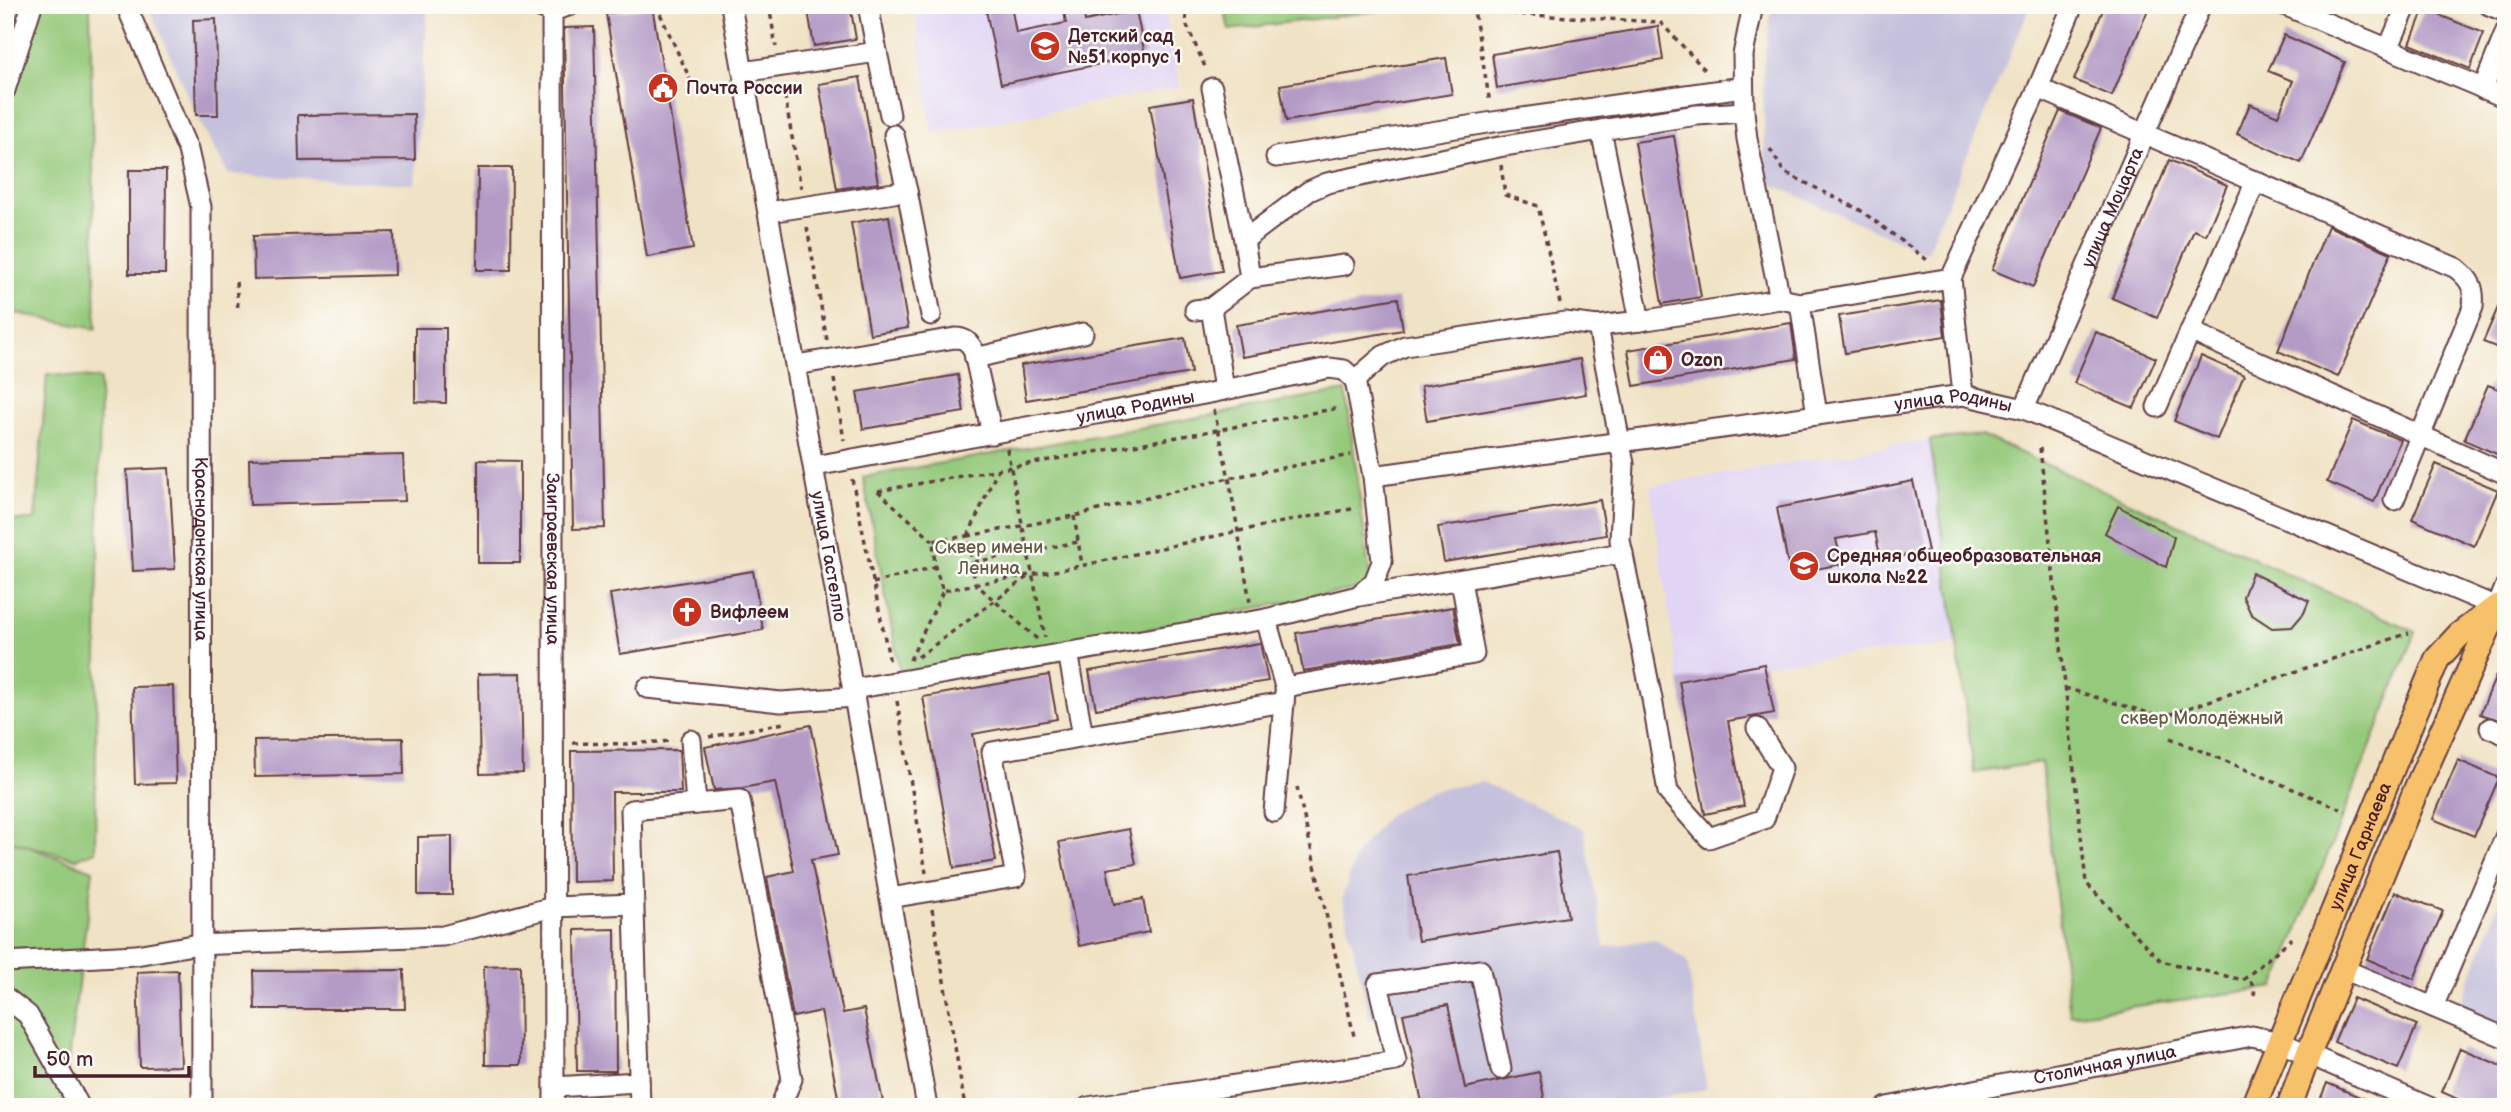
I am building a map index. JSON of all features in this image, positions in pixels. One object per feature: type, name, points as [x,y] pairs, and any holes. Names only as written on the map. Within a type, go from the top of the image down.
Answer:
[{"type":"main road","name":"улица Гарнаева","points":[[2289,1107],[2418,785],[2503,601]]},
{"type":"main road","name":"улица Гарнаева","points":[[2253,1107],[2437,659],[2459,635],[2503,601]]},
{"type":"street","points":[[5,90],[32,5]]},
{"type":"street","name":"Краснодонская улица","points":[[126,5],[188,150],[201,207],[202,1107]]},
{"type":"street","name":"улица Гастелло","points":[[731,5],[928,1107]]},
{"type":"street","points":[[868,5],[890,115]]},
{"type":"street","points":[[1753,5],[1742,55],[1744,112],[1747,139],[1780,299]]},
{"type":"street","points":[[1963,395],[1951,278],[2073,5]]},
{"type":"street","name":"улица Моцарта","points":[[2024,409],[2201,5]]},
{"type":"street","points":[[2284,5],[2320,12],[2388,49],[2506,98]]},
{"type":"street","points":[[2388,49],[2407,5]]},
{"type":"street","points":[[2489,5],[2506,12]]},
{"type":"street","name":"Заиграевская улица","points":[[552,7],[554,1107]]},
{"type":"street","points":[[2483,89],[2506,31]]},
{"type":"street","points":[[743,72],[877,52]]},
{"type":"street","points":[[1276,157],[1493,122],[1743,87]]},
{"type":"street","points":[[1212,88],[1250,278]]},
{"type":"street","points":[[2038,88],[2456,268],[2468,277],[2474,292],[2473,307],[2394,500]]},
{"type":"street","points":[[1244,240],[1309,191],[1327,183],[1499,147],[1697,116],[1744,112]]},
{"type":"street","points":[[1601,130],[1640,321]]},
{"type":"street","points":[[894,135],[931,315]]},
{"type":"street","points":[[2157,407],[2256,181]]},
{"type":"street","points":[[769,212],[907,191]]},
{"type":"street","points":[[1217,391],[1203,309],[1250,278],[1344,265]]},
{"type":"street","points":[[1358,596],[1374,582],[1382,562],[1370,452],[1355,380],[1383,356],[1405,346],[1565,322],[1598,326],[1780,299],[1800,303],[1951,278]]},
{"type":"street","points":[[1800,303],[1817,415]]},
{"type":"street","points":[[1598,326],[1618,444],[1624,464],[1620,527],[1623,553],[1668,792],[1709,838],[1764,820],[1782,768],[1756,728]]},
{"type":"street","points":[[2190,331],[2506,474]]},
{"type":"street","points":[[975,358],[1083,333]]},
{"type":"street","points":[[796,365],[963,338],[969,343],[975,358],[998,433]]},
{"type":"street","name":"улица Родины","points":[[815,466],[1329,368],[1344,370],[1355,380]]},
{"type":"street","name":"улица Родины","points":[[1373,476],[1963,395],[2024,409],[2503,601]]},
{"type":"street","points":[[647,688],[781,702],[854,693],[1043,648],[1068,652],[1260,620],[1358,596],[1623,553]]},
{"type":"street","points":[[890,898],[1016,877],[992,752],[1083,736],[1474,654],[1461,580]]},
{"type":"street","points":[[1260,620],[1285,694],[1274,812]]},
{"type":"street","points":[[1068,652],[1083,736]]},
{"type":"street","points":[[691,740],[696,804]]},
{"type":"street","points":[[640,1107],[631,810],[740,800],[792,1079],[780,1107]]},
{"type":"street","points":[[2433,1007],[2506,835]]},
{"type":"street","points":[[5,962],[136,955],[202,945],[443,936],[554,907],[634,904]]},
{"type":"street","points":[[2343,969],[2506,1038]]},
{"type":"street","points":[[1088,1107],[1154,1102],[1396,1061],[1378,985],[1480,970],[1501,1069]]},
{"type":"street","points":[[5,997],[28,1015],[80,1107]]},
{"type":"street","name":"Столичная улица","points":[[1887,1107],[2252,1036],[2280,1042],[2401,1101],[2429,1107]]},
{"type":"street","points":[[554,1087],[639,1082]]},
{"type":"path","points":[[656,5],[690,79]]},
{"type":"path","points":[[769,5],[848,460],[894,682],[965,1107]]},
{"type":"path","points":[[1185,5],[1187,26],[1204,62],[1212,88]]},
{"type":"path","points":[[1473,5],[1487,90]]},
{"type":"path","points":[[1504,5],[1514,14],[1660,22],[1724,90]]},
{"type":"path","points":[[1765,141],[1784,172],[1860,210],[1951,278]]},
{"type":"path","points":[[1505,195],[1538,206],[1565,322]]},
{"type":"path","points":[[236,282],[238,309]]},
{"type":"path","points":[[1217,391],[1219,429],[1238,529],[1260,620]]},
{"type":"path","points":[[1032,573],[907,665],[943,590],[935,568],[933,541],[878,491],[1339,408]]},
{"type":"path","points":[[998,433],[1011,467],[1032,573],[1043,648]]},
{"type":"path","points":[[2040,448],[2086,883],[2161,961],[2243,980],[2292,938]]},
{"type":"path","points":[[933,541],[1074,516],[1229,478],[1370,452]]},
{"type":"path","points":[[998,469],[968,536],[975,583],[1043,648]]},
{"type":"path","points":[[943,590],[1082,565],[1238,529],[1376,504]]},
{"type":"path","points":[[1074,516],[1082,565]]},
{"type":"path","points":[[973,562],[1078,542]]},
{"type":"path","points":[[872,583],[935,568]]},
{"type":"path","points":[[2065,688],[2162,717],[2409,634]]},
{"type":"path","points":[[553,742],[625,744],[691,740],[796,721]]},
{"type":"path","points":[[2171,738],[2346,811]]},
{"type":"path","points":[[1295,778],[1353,1036]]},
{"type":"path","points":[[2251,981],[2256,997]]},
{"type":"shaded area","points":[[148,5],[428,5],[415,184],[228,174],[196,115]]},
{"type":"shaded area","name":"Детский сад №51 корпус 1","points":[[914,5],[1164,5],[1179,87],[932,134]]},
{"type":"shaded area","points":[[1772,5],[2031,5],[1926,253],[1765,181],[1763,68]]},
{"type":"shaded area","name":"Средняя общеобразовательная школа №22","points":[[1930,440],[1957,645],[1764,664],[1679,681],[1650,486]]},
{"type":"shaded area","points":[[1482,782],[1584,829],[1605,947],[1655,939],[1687,961],[1707,1089],[1614,1107],[1423,1107],[1403,1014],[1370,1020],[1342,898],[1357,853],[1388,815],[1428,791]]},
{"type":"shaded area","points":[[2506,886],[2506,1026],[2459,1008]]},
{"type":"green space","points":[[5,5],[90,5],[96,329],[5,311]]},
{"type":"green space","points":[[1224,5],[1422,5],[1229,30]]},
{"type":"green space","points":[[47,374],[100,379],[95,851],[76,859],[12,841],[93,870],[62,1107],[5,1107],[5,520],[35,520]]},
{"type":"green space","name":"Сквер имени Ленина","points":[[1346,391],[1371,586],[901,677],[863,477]]},
{"type":"green space","name":"сквер Молодёжный","points":[[1981,435],[2416,632],[2275,987],[2070,1015],[2041,762],[1974,773],[1930,440]]},
{"type":"building","points":[[807,5],[850,5],[856,39],[814,46]]},
{"type":"building","points":[[985,5],[1011,5],[1016,33],[1066,23],[1063,5],[1082,5],[1085,21],[1136,10],[1145,55],[1001,84]]},
{"type":"building","points":[[2105,5],[2150,5],[2112,96],[2074,80]]},
{"type":"building","points":[[652,6],[693,249],[647,257],[606,14]]},
{"type":"building","points":[[2424,9],[2484,33],[2470,69],[2410,44]]},
{"type":"building","points":[[216,19],[218,115],[196,115],[193,20]]},
{"type":"building","points":[[1658,26],[1663,60],[1497,88],[1492,54]]},
{"type":"building","points":[[594,27],[605,528],[573,529],[564,28]]},
{"type":"building","points":[[2284,35],[2345,62],[2301,163],[2237,134],[2250,104],[2278,116],[2293,81],[2268,71]]},
{"type":"building","points":[[1446,58],[1452,94],[1286,121],[1280,85]]},
{"type":"building","points":[[860,77],[878,183],[837,189],[819,84]]},
{"type":"building","points":[[1193,98],[1222,271],[1180,278],[1150,105]]},
{"type":"building","points":[[2060,111],[2101,128],[2033,287],[1992,270]]},
{"type":"building","points":[[414,114],[415,160],[299,161],[298,115]]},
{"type":"building","points":[[1674,136],[1701,297],[1662,304],[1635,142]]},
{"type":"building","points":[[2169,160],[2227,185],[2206,235],[2194,230],[2157,318],[2112,298]]},
{"type":"building","points":[[478,168],[512,168],[511,270],[477,270]]},
{"type":"building","points":[[129,170],[166,170],[165,274],[129,274]]},
{"type":"building","points":[[889,216],[908,328],[870,334],[851,223]]},
{"type":"building","points":[[2328,226],[2391,253],[2338,377],[2278,351]]},
{"type":"building","points":[[394,232],[395,275],[254,279],[253,236]]},
{"type":"building","points":[[2506,289],[2506,351],[2483,342]]},
{"type":"building","points":[[1398,298],[1403,330],[1242,357],[1236,325]]},
{"type":"building","points":[[1941,300],[1945,336],[1845,353],[1839,316]]},
{"type":"building","points":[[1791,323],[1796,359],[1634,386],[1628,350]]},
{"type":"building","points":[[415,328],[446,328],[446,403],[415,402]]},
{"type":"building","points":[[2096,332],[2156,358],[2134,408],[2074,383]]},
{"type":"building","points":[[1185,338],[1191,373],[1026,400],[1021,365]]},
{"type":"building","points":[[2201,356],[2244,375],[2217,439],[2174,421]]},
{"type":"building","points":[[1580,359],[1586,394],[1427,421],[1421,386]]},
{"type":"building","points":[[958,375],[964,412],[863,429],[857,392]]},
{"type":"building","points":[[2488,385],[2506,392],[2506,458],[2464,440]]},
{"type":"building","points":[[2353,420],[2400,440],[2374,502],[2327,482]]},
{"type":"building","points":[[403,455],[405,501],[250,505],[249,459]]},
{"type":"building","points":[[478,460],[520,461],[520,563],[478,563]]},
{"type":"building","points":[[2436,464],[2498,490],[2474,546],[2412,519]]},
{"type":"building","points":[[169,468],[175,569],[133,571],[127,470]]},
{"type":"building","points":[[1913,481],[1928,551],[1881,560],[1875,532],[1836,539],[1842,564],[1790,574],[1777,508]]},
{"type":"building","points":[[1600,500],[1606,535],[1444,562],[1438,527]]},
{"type":"building","points":[[2118,506],[2174,537],[2166,567],[2105,533]]},
{"type":"building","name":"Вифлеем","points":[[753,571],[763,630],[620,654],[610,594]]},
{"type":"building","points":[[2252,573],[2309,601],[2304,613],[2292,627],[2272,628],[2251,614],[2243,597]]},
{"type":"building","points":[[1453,607],[1460,644],[1303,671],[1296,633]]},
{"type":"building","points":[[1260,643],[1268,681],[1096,709],[1089,671]]},
{"type":"building","points":[[2506,652],[2506,722],[2480,714]]},
{"type":"building","points":[[1764,664],[1774,713],[1728,721],[1744,806],[1705,814],[1679,681]]},
{"type":"building","points":[[521,673],[523,773],[480,774],[478,674]]},
{"type":"building","points":[[1049,675],[1057,719],[973,734],[996,861],[954,868],[923,697]]},
{"type":"building","points":[[173,686],[176,783],[135,784],[132,687]]},
{"type":"building","points":[[811,725],[838,855],[811,860],[843,1013],[864,1009],[884,1107],[840,1107],[821,1011],[793,1017],[767,877],[794,871],[775,782],[714,790],[705,747]]},
{"type":"building","points":[[403,738],[404,774],[255,777],[254,740]]},
{"type":"building","points":[[679,750],[681,792],[612,792],[613,881],[572,882],[571,751]]},
{"type":"building","points":[[2458,760],[2499,778],[2474,836],[2433,819]]},
{"type":"building","points":[[1129,829],[1136,864],[1107,869],[1114,904],[1143,899],[1149,932],[1079,946],[1059,842]]},
{"type":"building","points":[[452,836],[452,895],[418,895],[418,837]]},
{"type":"building","points":[[1557,852],[1568,917],[1418,941],[1408,876]]},
{"type":"building","points":[[2395,892],[2443,911],[2414,979],[2367,959]]},
{"type":"building","points":[[615,929],[616,1071],[577,1071],[575,930]]},
{"type":"building","points":[[520,965],[521,1065],[485,1065],[484,966]]},
{"type":"building","points":[[178,970],[181,1066],[140,1067],[137,972]]},
{"type":"building","points":[[404,970],[405,1009],[255,1009],[254,971]]},
{"type":"building","points":[[2353,998],[2417,1025],[2398,1069],[2334,1042]]},
{"type":"building","points":[[1448,1005],[1465,1088],[1539,1072],[1546,1107],[1423,1107],[1403,1014]]},
{"type":"building","points":[[2460,1048],[2506,1068],[2506,1107],[2475,1107],[2442,1092]]},
{"type":"building","points":[[2327,1083],[2383,1107],[2317,1107]]},
{"type":"place","name":"Детский сад №51 корпус 1","points":[[1045,46]]},
{"type":"place","name":"Почта России","points":[[663,88]]},
{"type":"place","name":"Ozon","points":[[1658,360]]},
{"type":"place","name":"Средняя общеобразовательная школа №22","points":[[1804,566]]},
{"type":"place","name":"Вифлеем","points":[[687,612]]}]
